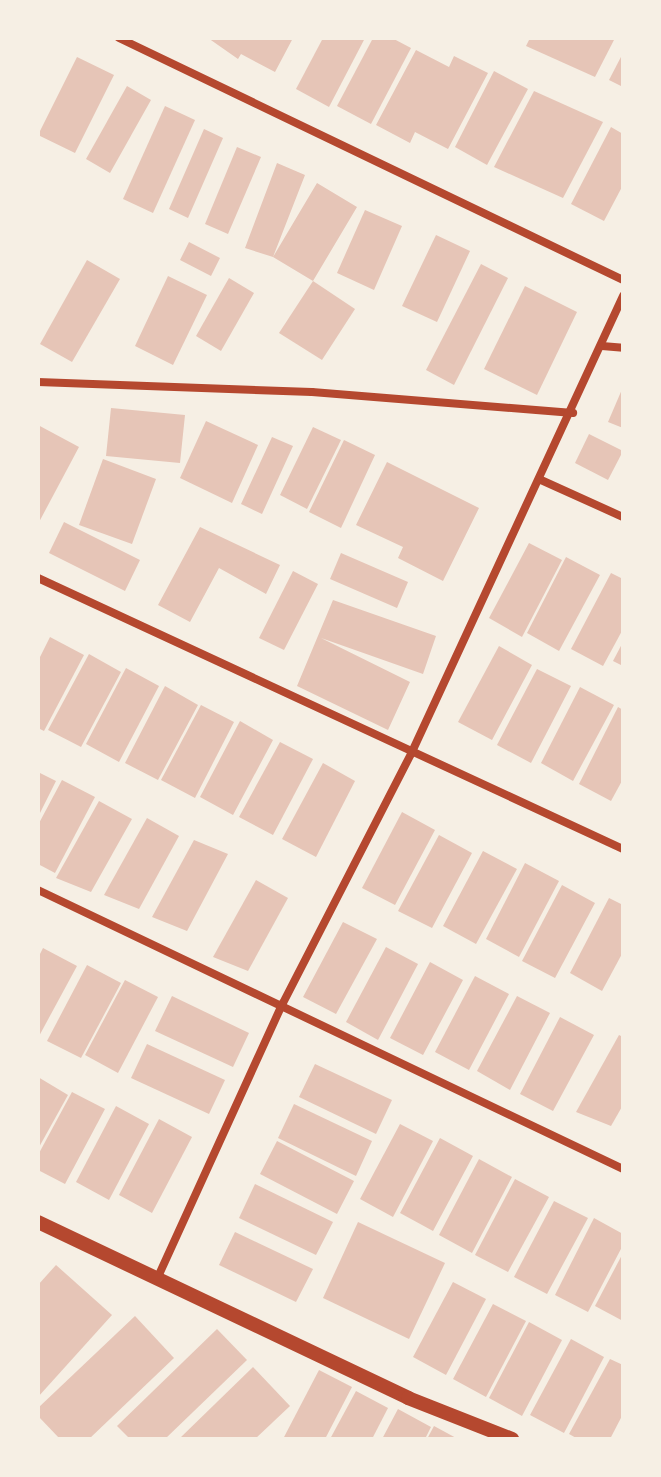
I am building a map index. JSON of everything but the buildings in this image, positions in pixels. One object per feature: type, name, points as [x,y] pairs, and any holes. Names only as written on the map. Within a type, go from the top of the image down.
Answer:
[{"type":"street","points":[[119,38],[623,280]]},
{"type":"street","points":[[157,1279],[283,1003],[411,754],[573,413],[623,296]]},
{"type":"street","points":[[602,346],[623,348]]},
{"type":"street","points":[[38,382],[343,394],[573,413]]},
{"type":"street","points":[[541,480],[623,517]]},
{"type":"street","points":[[38,578],[411,754],[623,849]]},
{"type":"street","points":[[38,890],[283,1003],[623,1169]]},
{"type":"street","points":[[38,1222],[408,1398],[512,1439]]}]
